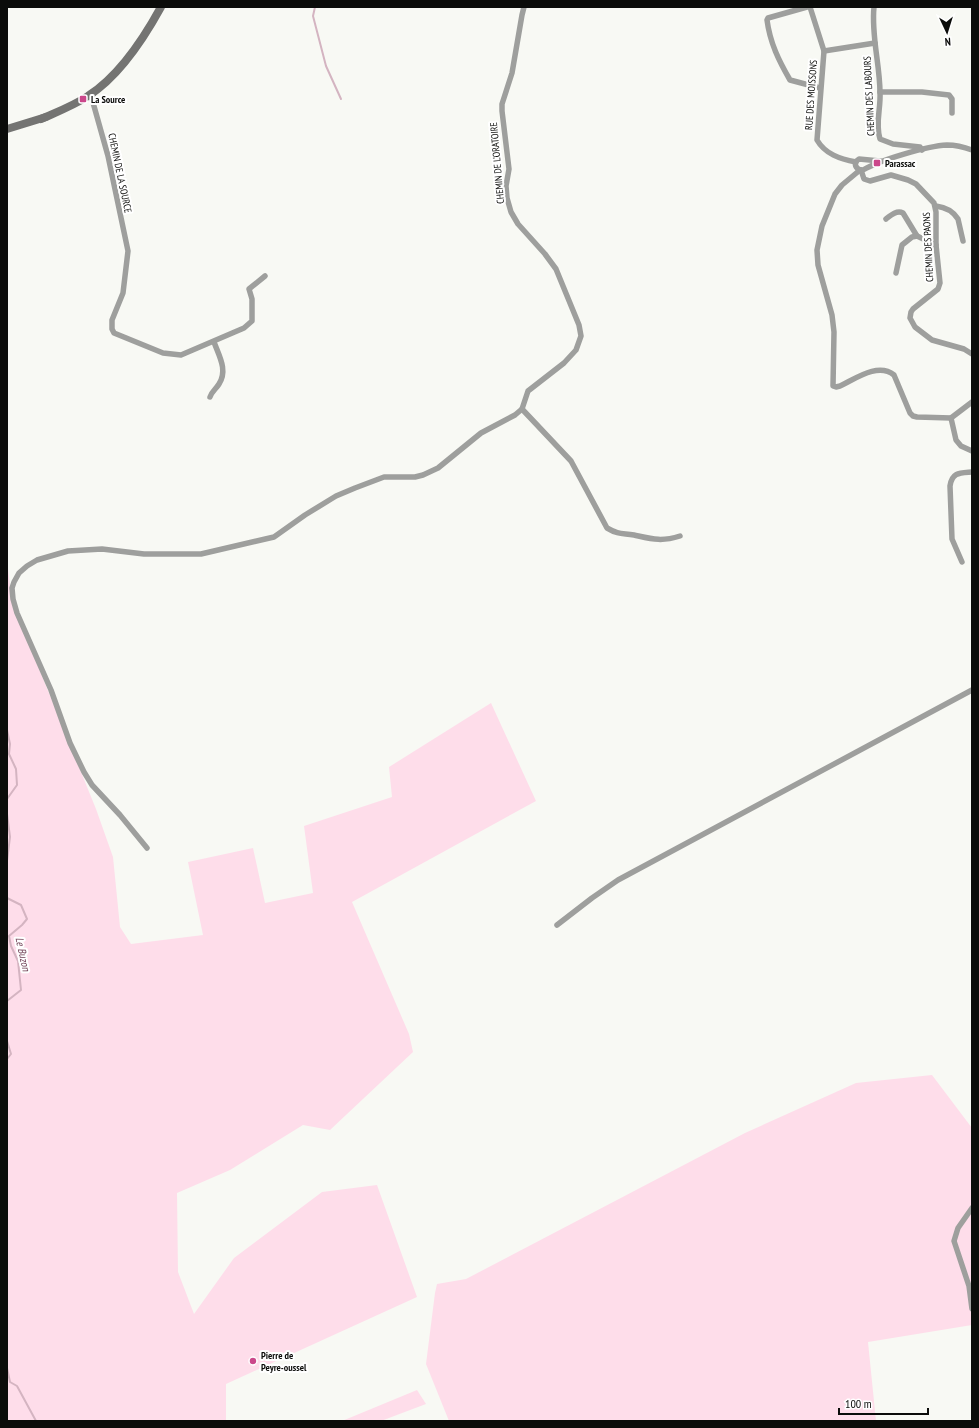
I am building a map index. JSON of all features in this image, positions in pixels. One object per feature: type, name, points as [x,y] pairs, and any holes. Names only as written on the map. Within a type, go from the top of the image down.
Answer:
[{"type":"main road","points":[[7,129],[68,111],[101,93],[113,80],[122,64],[161,7]]},
{"type":"main road","points":[[41,118],[77,103],[95,91],[122,64]]},
{"type":"street","name":"CHEMIN DE L'ORATOIRE","points":[[522,409],[528,391],[564,363],[576,350],[581,336],[579,324],[556,269],[545,254],[518,224],[511,212],[507,198],[506,186],[509,169],[502,104],[512,74],[524,7]]},
{"type":"street","points":[[809,7],[768,18],[767,20],[775,52],[790,80],[820,88]]},
{"type":"street","name":"RUE DES MOISSONS","points":[[809,7],[824,51],[817,140],[826,151],[836,157],[856,162]]},
{"type":"street","name":"CHEMIN DES LABOURS","points":[[874,7],[875,43],[880,92],[878,126],[880,139],[893,144],[920,147],[922,150]]},
{"type":"street","points":[[824,51],[875,43]]},
{"type":"street","points":[[92,99],[95,91]]},
{"type":"street","points":[[880,92],[922,92],[949,95],[952,99],[952,113]]},
{"type":"street","name":"CHEMIN DE LA SOURCE","points":[[92,99],[108,156],[128,251],[124,293],[112,320],[112,329],[114,333],[158,352],[173,355],[181,355],[214,342]]},
{"type":"street","points":[[972,150],[960,146],[938,146],[884,161],[862,170],[842,185],[835,194],[822,226],[817,250],[818,265],[832,315],[834,332],[833,386],[840,386],[869,372],[884,370],[894,375],[910,413],[913,416],[951,418],[972,402]]},
{"type":"street","points":[[862,170],[856,168],[856,162],[859,159],[884,161]]},
{"type":"street","points":[[862,170],[867,163],[865,160]]},
{"type":"street","name":"CHEMIN DES PAONS","points":[[862,170],[864,179],[867,180],[873,180],[891,175],[913,181],[936,206],[936,245],[940,286],[935,292],[913,309],[910,315],[911,321],[915,327],[932,340],[956,346],[972,354]]},
{"type":"street","points":[[936,206],[942,207],[956,216],[958,219],[962,241]]},
{"type":"street","points":[[886,219],[896,212],[903,212],[917,236],[936,245]]},
{"type":"street","points":[[896,273],[902,244],[912,237],[917,236]]},
{"type":"street","points":[[210,397],[211,393],[223,378],[224,368],[214,342],[244,328],[252,321],[252,299],[249,289],[265,276]]},
{"type":"street","points":[[148,848],[92,785],[70,743],[51,690],[17,613],[13,599],[12,588],[14,582],[19,573],[27,566],[46,557],[68,551],[102,549],[144,554],[201,554],[274,537],[305,515],[336,496],[384,477],[422,475],[438,468],[481,433],[515,416],[522,409],[571,461],[607,528],[617,534],[633,535],[648,539],[668,540],[680,536]]},
{"type":"street","points":[[951,418],[958,443],[972,451]]},
{"type":"street","points":[[962,562],[952,538],[950,486],[952,477],[955,475],[972,472]]},
{"type":"street","points":[[557,924],[618,880],[972,690]]},
{"type":"street","points":[[972,1208],[958,1228],[954,1241],[969,1286],[972,1308]]},
{"type":"shaded area","points":[[7,560],[12,602],[96,809],[113,857],[120,927],[131,944],[203,935],[188,862],[253,848],[265,903],[313,893],[304,826],[392,797],[389,767],[491,703],[536,801],[352,902],[409,1034],[413,1052],[330,1130],[303,1125],[230,1170],[177,1193],[178,1272],[194,1314],[234,1258],[322,1192],[377,1185],[417,1297],[226,1384],[226,1421],[7,1421]]},
{"type":"shaded area","points":[[932,1075],[972,1128],[972,1325],[868,1342],[876,1421],[449,1421],[426,1364],[437,1284],[466,1279],[745,1133],[856,1083]]},
{"type":"shaded area","points":[[417,1390],[426,1404],[381,1421],[342,1421]]},
{"type":"waterway","points":[[315,7],[313,16],[326,66],[341,99]]},
{"type":"waterway","name":"Le Buzon","points":[[7,700],[7,709]]},
{"type":"waterway","name":"Le Buzon","points":[[7,730],[10,744],[9,754],[16,769],[17,785],[7,799]]},
{"type":"waterway","name":"Le Buzon","points":[[7,814],[10,837],[7,861]]},
{"type":"waterway","name":"Le Buzon","points":[[7,898],[21,905],[27,919],[9,936],[11,946],[18,961],[21,990],[7,1001]]},
{"type":"waterway","name":"Le Buzon","points":[[7,1041],[11,1054],[7,1059]]},
{"type":"waterway","name":"Le Buzon","points":[[7,1368],[10,1382],[17,1386],[36,1421]]},
{"type":"place","name":"La Source","points":[[83,99]]},
{"type":"place","name":"Parassac","points":[[877,163]]},
{"type":"place","name":"Pierre de Peyre-oussel","points":[[253,1361]]}]
